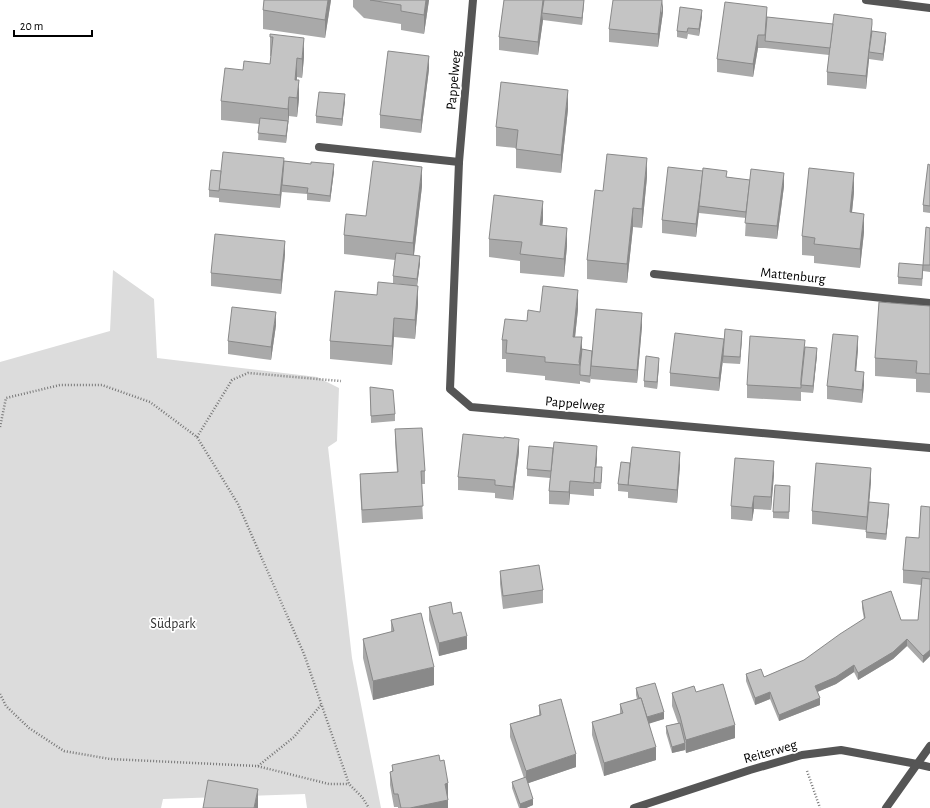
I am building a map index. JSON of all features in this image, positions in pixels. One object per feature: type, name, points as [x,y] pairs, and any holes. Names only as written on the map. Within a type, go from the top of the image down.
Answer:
[{"type":"street","name":"Pappelweg","points":[[473,0],[459,162],[450,389],[471,407],[930,448]]},
{"type":"street","points":[[866,0],[930,8]]},
{"type":"street","points":[[318,147],[459,162]]},
{"type":"street","name":"Mattenburg","points":[[654,274],[930,303]]},
{"type":"street","points":[[886,808],[930,746]]},
{"type":"street","name":"Reiterweg","points":[[634,808],[750,770],[802,755],[841,750],[917,764]]},
{"type":"street","points":[[917,764],[930,767]]},
{"type":"path","points":[[197,436],[232,380],[248,374],[341,381]]},
{"type":"path","points":[[0,400],[60,385],[102,385],[150,402],[197,436],[238,504],[304,654],[349,784],[362,797],[369,808]]},
{"type":"path","points":[[0,426],[6,398]]},
{"type":"path","points":[[0,694],[6,706],[29,728],[64,751],[110,759],[258,766],[329,784],[349,784]]},
{"type":"path","points":[[258,766],[294,737],[321,705]]},
{"type":"path","points":[[806,766],[820,808]]},
{"type":"green space","name":"Südpark","points":[[113,270],[154,299],[157,358],[317,377],[339,388],[337,441],[328,447],[352,658],[381,808],[307,808],[305,794],[163,799],[161,808],[0,808],[0,362],[110,331]]},
{"type":"building","points":[[264,0],[328,0],[325,20],[263,10]]},
{"type":"building","points":[[370,0],[426,0],[424,15],[401,11],[401,5]]},
{"type":"building","points":[[504,0],[543,0],[538,42],[499,37]]},
{"type":"building","points":[[544,0],[584,0],[582,18],[542,13]]},
{"type":"building","points":[[613,0],[662,0],[658,34],[609,29]]},
{"type":"building","points":[[725,2],[767,7],[765,35],[758,35],[753,64],[717,59]]},
{"type":"building","points":[[680,7],[702,10],[699,29],[688,28],[687,32],[677,31]]},
{"type":"building","points":[[834,14],[872,19],[866,76],[827,72]]},
{"type":"building","points":[[767,17],[833,24],[830,48],[765,41]]},
{"type":"building","points":[[872,31],[886,33],[883,54],[869,52]]},
{"type":"building","points":[[270,34],[304,38],[302,59],[297,58],[295,80],[299,80],[297,98],[289,97],[288,109],[221,101],[225,68],[243,70],[244,61],[270,64],[273,37],[270,37]]},
{"type":"building","points":[[388,51],[429,56],[421,120],[380,115]]},
{"type":"building","points":[[501,82],[568,90],[561,155],[516,149],[518,130],[496,127]]},
{"type":"building","points":[[319,92],[345,94],[342,119],[316,116]]},
{"type":"building","points":[[260,118],[288,121],[286,136],[258,133]]},
{"type":"building","points":[[223,152],[284,158],[280,195],[219,189]]},
{"type":"building","points":[[607,154],[647,158],[642,209],[633,208],[627,264],[587,260],[595,190],[603,191]]},
{"type":"building","points":[[284,161],[311,164],[311,162],[334,164],[330,196],[307,193],[308,188],[282,185]]},
{"type":"building","points":[[373,161],[422,167],[413,243],[344,235],[346,214],[366,216]]},
{"type":"building","points":[[928,164],[930,165],[930,206],[923,205]]},
{"type":"building","points":[[668,167],[703,171],[696,224],[662,220]]},
{"type":"building","points":[[703,168],[727,171],[726,177],[750,180],[746,212],[699,206]]},
{"type":"building","points":[[809,168],[854,173],[850,212],[864,214],[860,249],[814,244],[815,238],[802,236]]},
{"type":"building","points":[[751,169],[784,173],[777,226],[745,223]]},
{"type":"building","points":[[211,170],[221,171],[219,191],[209,190]]},
{"type":"building","points":[[494,195],[543,201],[540,225],[567,228],[564,259],[520,254],[522,242],[489,239]]},
{"type":"building","points":[[926,227],[930,228],[930,265],[923,265]]},
{"type":"building","points":[[215,234],[285,241],[281,280],[211,273]]},
{"type":"building","points":[[396,253],[420,256],[417,279],[393,276]]},
{"type":"building","points":[[899,263],[923,265],[922,279],[898,277]]},
{"type":"building","points":[[378,282],[418,286],[415,320],[394,318],[392,346],[330,341],[335,291],[377,295]]},
{"type":"building","points":[[543,286],[578,290],[573,337],[582,337],[579,362],[580,365],[545,362],[545,357],[506,353],[507,340],[502,340],[505,319],[527,321],[528,310],[540,312]]},
{"type":"building","points":[[879,302],[930,306],[930,374],[916,373],[917,361],[875,358]]},
{"type":"building","points":[[232,307],[276,312],[271,347],[228,341]]},
{"type":"building","points":[[596,309],[642,313],[637,370],[591,366]]},
{"type":"building","points":[[725,329],[742,331],[740,357],[723,356]]},
{"type":"building","points":[[675,333],[724,339],[719,378],[670,373]]},
{"type":"building","points":[[833,334],[858,336],[855,371],[864,372],[862,390],[827,386]]},
{"type":"building","points":[[750,336],[805,340],[801,388],[747,385]]},
{"type":"building","points":[[805,347],[817,348],[813,386],[801,385]]},
{"type":"building","points":[[582,349],[592,351],[590,376],[580,375]]},
{"type":"building","points":[[646,356],[659,358],[657,382],[644,381]]},
{"type":"building","points":[[370,387],[393,390],[395,414],[371,416]]},
{"type":"building","points":[[422,428],[425,471],[421,471],[423,506],[362,510],[360,474],[398,472],[395,429]]},
{"type":"building","points":[[463,434],[519,439],[513,487],[495,485],[495,480],[458,477]]},
{"type":"building","points":[[554,442],[597,446],[594,483],[570,481],[569,492],[549,491]]},
{"type":"building","points":[[529,446],[553,448],[551,471],[527,469]]},
{"type":"building","points":[[632,447],[680,452],[677,490],[628,485]]},
{"type":"building","points":[[735,458],[774,461],[771,497],[754,496],[752,508],[731,506]]},
{"type":"building","points":[[621,462],[630,463],[628,485],[618,484]]},
{"type":"building","points":[[816,463],[871,468],[867,517],[812,511]]},
{"type":"building","points":[[595,467],[602,467],[601,483],[594,482]]},
{"type":"building","points":[[775,485],[790,486],[789,512],[773,512]]},
{"type":"building","points":[[869,502],[889,504],[886,534],[866,532]]},
{"type":"building","points":[[921,506],[930,507],[930,572],[903,570],[906,537],[919,538]]},
{"type":"building","points":[[539,565],[543,590],[503,596],[500,571]]},
{"type":"building","points":[[922,578],[930,579],[930,650],[923,656],[907,639],[893,652],[858,673],[854,665],[836,677],[815,686],[820,698],[779,715],[770,692],[755,698],[746,674],[761,669],[764,677],[804,660],[865,618],[862,601],[891,591],[901,620],[918,620]]},
{"type":"building","points":[[451,602],[453,614],[461,612],[467,636],[439,643],[429,607]]},
{"type":"building","points":[[421,613],[434,667],[373,681],[363,639],[394,631],[391,620]]},
{"type":"building","points":[[655,683],[664,712],[647,717],[636,688]]},
{"type":"building","points":[[723,684],[735,725],[686,740],[672,693],[694,686],[696,692]]},
{"type":"building","points":[[641,698],[656,747],[604,763],[592,722],[623,713],[620,704]]},
{"type":"building","points":[[561,699],[576,754],[526,771],[510,724],[541,715],[539,705]]},
{"type":"building","points":[[680,723],[685,743],[672,747],[666,726]]},
{"type":"building","points":[[439,755],[440,761],[444,760],[448,783],[445,784],[448,800],[410,808],[401,808],[398,794],[394,794],[390,772],[393,771],[392,765]]},
{"type":"building","points":[[526,777],[533,799],[520,804],[512,782]]},
{"type":"building","points":[[208,780],[258,789],[254,808],[203,808]]}]
